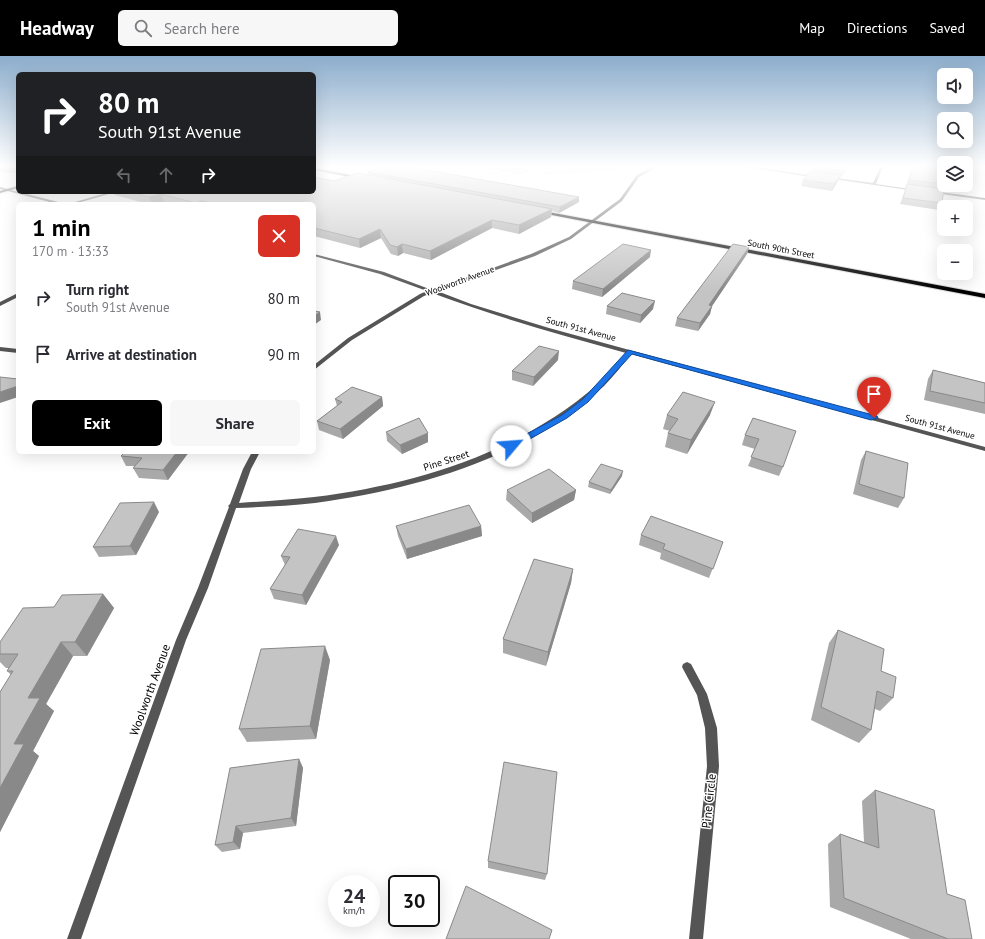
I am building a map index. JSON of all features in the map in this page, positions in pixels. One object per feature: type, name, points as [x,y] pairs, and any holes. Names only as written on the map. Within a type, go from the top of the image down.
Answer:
[{"type":"main road","name":"South 90th Street","points":[[532,210],[985,296]]},
{"type":"street","name":"Woolworth Avenue","points":[[316,366],[333,351],[369,326],[431,291],[549,248],[570,238],[611,208]]},
{"type":"street","name":"South 91st Avenue","points":[[316,256],[382,273],[498,314],[630,352],[985,449]]},
{"type":"street","points":[[0,304],[16,296]]},
{"type":"street","points":[[0,349],[16,351]]},
{"type":"street","name":"Pine Street","points":[[232,506],[314,500],[353,494],[430,476],[474,461],[511,446],[565,416],[586,401],[630,352]]},
{"type":"street","name":"Woolworth Avenue","points":[[74,939],[181,640],[203,588],[232,506],[247,469],[255,454]]},
{"type":"street","name":"Pine Circle","points":[[687,667],[702,694],[710,721],[713,766],[696,939]]},
{"type":"building","points":[[316,208],[552,209],[519,225],[492,220],[430,251],[402,244],[397,247],[390,245],[380,229],[359,239],[316,228]]},
{"type":"building","points":[[623,244],[651,250],[603,289],[573,281]]},
{"type":"building","points":[[733,244],[749,247],[709,305],[712,306],[700,323],[677,318]]},
{"type":"building","points":[[622,293],[655,301],[641,315],[607,306]]},
{"type":"building","points":[[539,346],[559,351],[534,377],[512,371]]},
{"type":"building","points":[[933,370],[985,383],[985,403],[930,391]]},
{"type":"building","points":[[0,377],[16,379],[16,387],[0,392]]},
{"type":"building","points":[[352,387],[382,397],[340,429],[317,421],[342,402],[335,399]]},
{"type":"building","points":[[683,392],[715,402],[691,440],[668,433],[678,419],[667,415]]},
{"type":"building","points":[[419,418],[428,433],[400,445],[386,432]]},
{"type":"building","points":[[753,418],[796,431],[783,467],[751,457],[759,439],[745,435]]},
{"type":"building","points":[[866,451],[908,463],[904,498],[859,484]]},
{"type":"building","points":[[123,454],[175,454],[163,470],[133,468],[142,458],[121,456]]},
{"type":"building","points":[[601,464],[623,471],[611,490],[589,482]]},
{"type":"building","points":[[549,469],[576,490],[532,513],[507,490]]},
{"type":"building","points":[[154,502],[130,546],[93,547],[120,503]]},
{"type":"building","points":[[469,505],[481,526],[406,549],[396,526]]},
{"type":"building","points":[[651,516],[723,542],[713,569],[663,549],[665,544],[641,535]]},
{"type":"building","points":[[298,529],[336,536],[302,595],[270,589],[290,557],[281,556]]},
{"type":"building","points":[[534,559],[573,569],[548,652],[503,639]]},
{"type":"building","points":[[103,594],[75,642],[61,642],[28,698],[40,698],[14,744],[24,744],[0,788],[0,692],[13,671],[7,671],[18,654],[0,654],[0,642],[23,608],[54,607],[62,595]]},
{"type":"building","points":[[838,630],[884,649],[881,671],[896,677],[893,698],[877,691],[871,730],[821,707]]},
{"type":"building","points":[[325,646],[310,726],[239,729],[261,649]]},
{"type":"building","points":[[299,759],[291,818],[236,826],[233,842],[215,845],[230,768]]},
{"type":"building","points":[[504,762],[557,772],[547,874],[488,861]]},
{"type":"building","points":[[875,790],[934,810],[947,894],[965,900],[972,939],[948,939],[844,898],[840,834],[879,848]]},
{"type":"building","points":[[466,886],[552,930],[549,939],[446,939]]},
{"type":"route","points":[[511,446],[543,430],[586,401],[624,361],[630,352],[874,418]]}]
